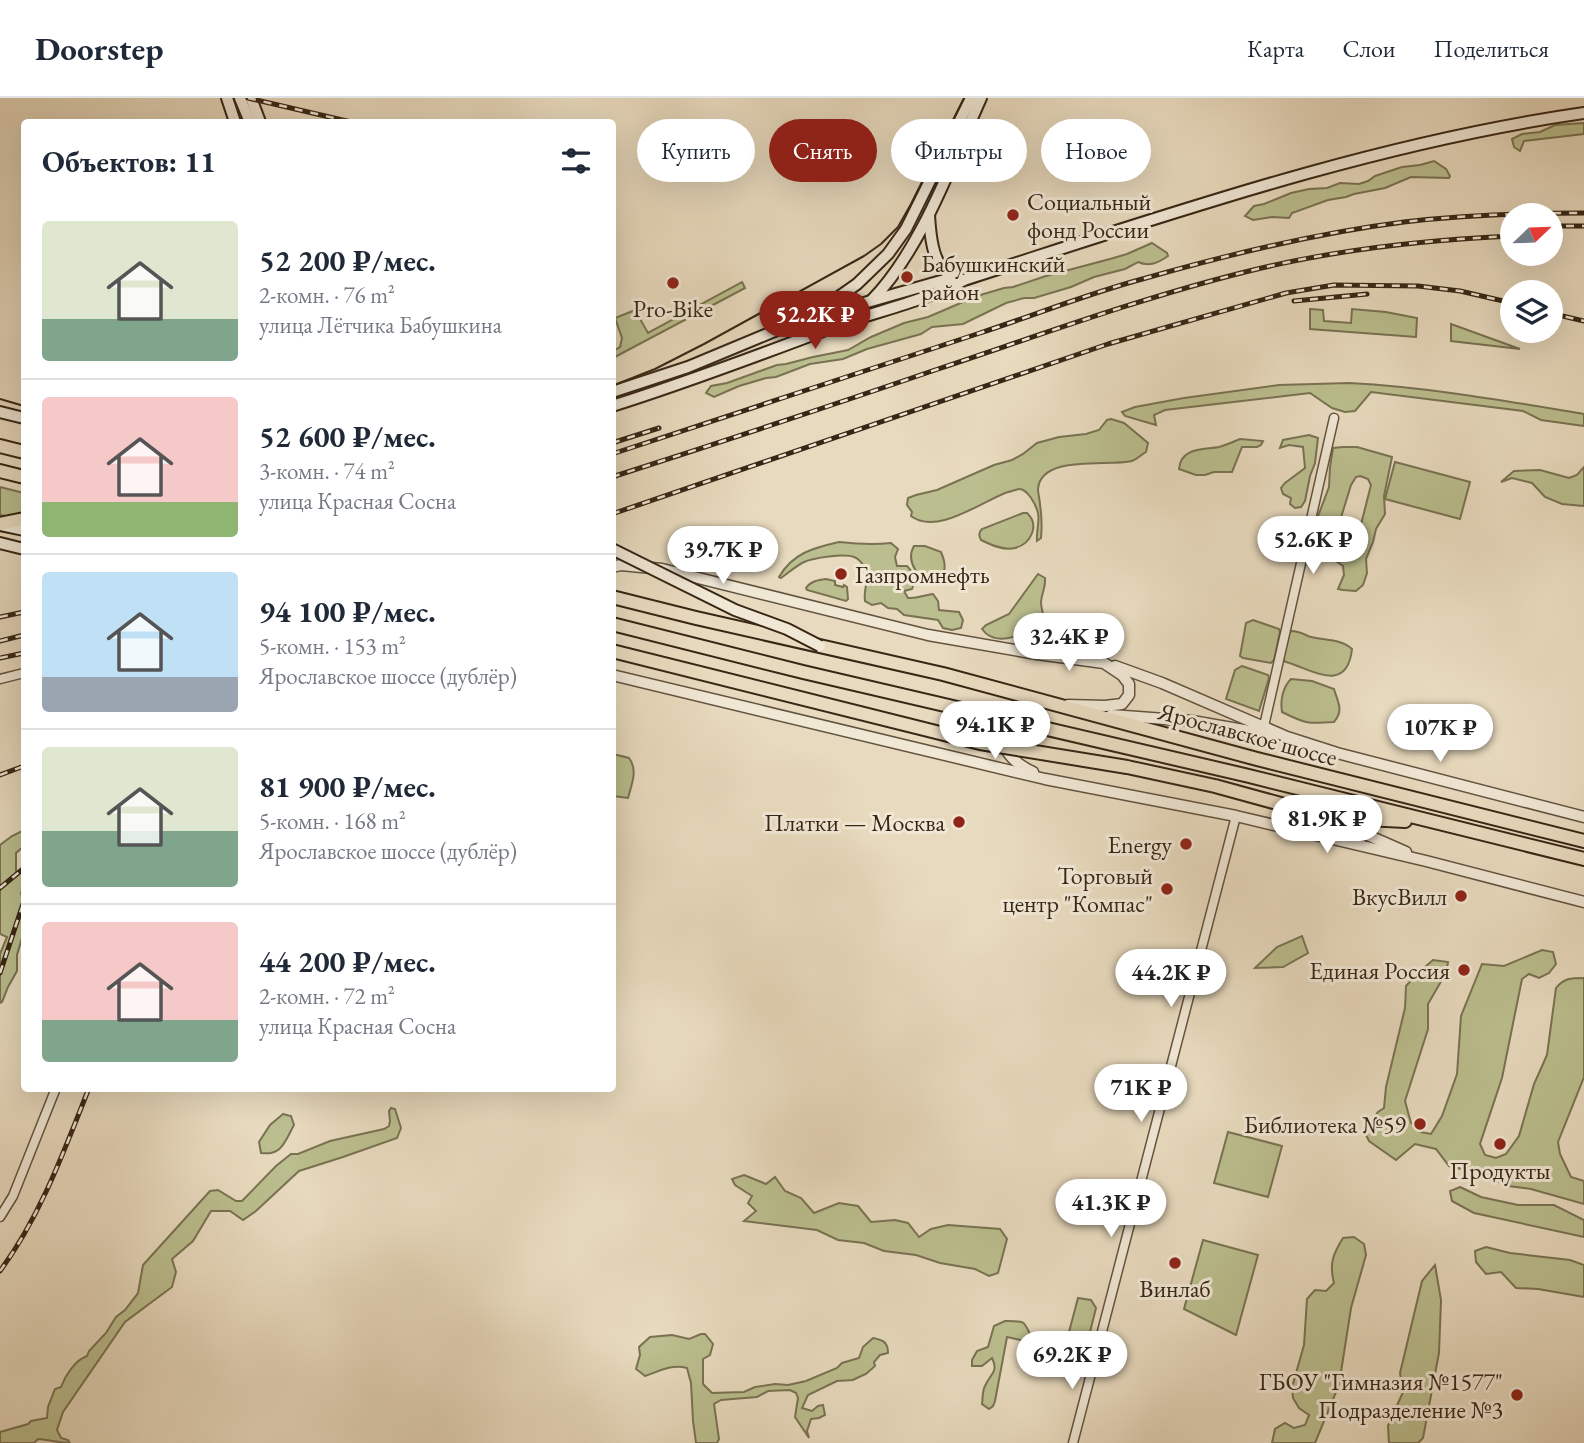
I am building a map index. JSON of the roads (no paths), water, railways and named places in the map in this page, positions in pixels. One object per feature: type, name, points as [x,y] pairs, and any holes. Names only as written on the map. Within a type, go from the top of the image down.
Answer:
[{"type":"main road","points":[[227,98],[233,119]]},
{"type":"main road","points":[[240,98],[249,119]]},
{"type":"main road","points":[[251,98],[259,119]]},
{"type":"main road","points":[[794,323],[857,284],[886,257],[906,229],[971,98]]},
{"type":"main road","points":[[839,325],[874,299],[905,258],[929,213],[981,98]]},
{"type":"main road","points":[[616,405],[943,291],[964,280],[1211,201],[1441,139],[1584,113]]},
{"type":"main road","points":[[929,213],[930,240],[940,265],[948,274],[964,280]]},
{"type":"main road","points":[[616,392],[688,367],[794,323],[941,281],[964,280]]},
{"type":"main road","points":[[0,412],[21,417]]},
{"type":"main road","points":[[0,446],[21,451]]},
{"type":"main road","points":[[0,472],[20,476]]},
{"type":"main road","points":[[0,525],[21,520]]},
{"type":"main road","points":[[0,525],[21,529]]},
{"type":"main road","points":[[0,543],[21,548]]},
{"type":"main road","points":[[616,552],[735,610],[787,629],[820,646]]},
{"type":"main road","name":"Ярославское шоссе","points":[[616,598],[943,674],[1084,713],[1584,841]]},
{"type":"main road","name":"Ярославское шоссе","points":[[616,625],[1584,859]]},
{"type":"main road","points":[[616,652],[980,743],[1127,766],[1215,786],[1328,817],[1433,822]]},
{"type":"street","points":[[1264,726],[1334,418]]},
{"type":"street","points":[[616,566],[662,569],[928,635],[1104,663],[1162,683],[1287,737],[1337,753],[1584,817]]},
{"type":"street","points":[[1056,705],[1122,704],[1129,695],[1129,684],[1122,675],[1104,663]]},
{"type":"street","points":[[0,679],[21,674]]},
{"type":"street","points":[[616,676],[1045,779],[1236,816],[1584,902]]},
{"type":"street","points":[[965,710],[984,720],[996,731],[1017,762],[1045,779]]},
{"type":"street","points":[[1084,713],[1192,721],[1287,737]]},
{"type":"street","points":[[1073,1443],[1236,816]]},
{"type":"street","points":[[1328,817],[1426,861]]},
{"type":"street","points":[[0,1217],[13,1196],[54,1092]]},
{"type":"tram line","points":[[616,384],[655,369],[704,344],[881,244],[898,227],[964,98]]},
{"type":"tram line","points":[[0,399],[21,405]]},
{"type":"railway","points":[[248,98],[338,119]]},
{"type":"railway","points":[[616,453],[1104,290],[1242,253],[1306,238],[1404,222],[1494,215],[1584,213]]},
{"type":"railway","points":[[1563,226],[1584,226]]},
{"type":"railway","points":[[616,476],[1206,282],[1278,264],[1344,252],[1411,243],[1500,237]]},
{"type":"railway","points":[[616,513],[1108,344],[1286,293],[1334,285],[1418,286],[1460,291],[1500,300]]},
{"type":"railway","points":[[1294,301],[1367,294]]},
{"type":"railway","points":[[1563,316],[1584,321]]},
{"type":"railway","points":[[616,442],[659,428]]},
{"type":"railway","points":[[0,617],[21,613]]},
{"type":"railway","points":[[0,641],[21,636]]},
{"type":"railway","points":[[0,658],[21,654]]},
{"type":"railway","points":[[0,775],[21,767]]},
{"type":"railway","points":[[0,888],[21,870]]},
{"type":"railway","points":[[0,973],[21,910]]},
{"type":"railway","points":[[0,1271],[39,1206],[87,1092]]},
{"type":"place","name":"Социальный фонд России","points":[[1013,215]]},
{"type":"place","name":"Бабушкинский район","points":[[907,277]]},
{"type":"place","name":"Pro-Bike","points":[[673,283]]},
{"type":"place","name":"Газпромнефть","points":[[841,574]]},
{"type":"place","name":"Платки — Москва","points":[[959,822]]},
{"type":"place","name":"Energy","points":[[1186,844]]},
{"type":"place","name":"Торговый центр \"Компас\"","points":[[1167,889]]},
{"type":"place","name":"ВкусВилл","points":[[1461,896]]},
{"type":"place","name":"Единая Россия","points":[[1464,970]]},
{"type":"place","name":"Библиотека №59","points":[[1420,1124]]},
{"type":"place","name":"Продукты","points":[[1500,1144]]},
{"type":"place","name":"Винлаб","points":[[1175,1263]]},
{"type":"place","name":"ГБОУ \"Гимназия №1577\" Подразделение №3","points":[[1517,1395]]}]
